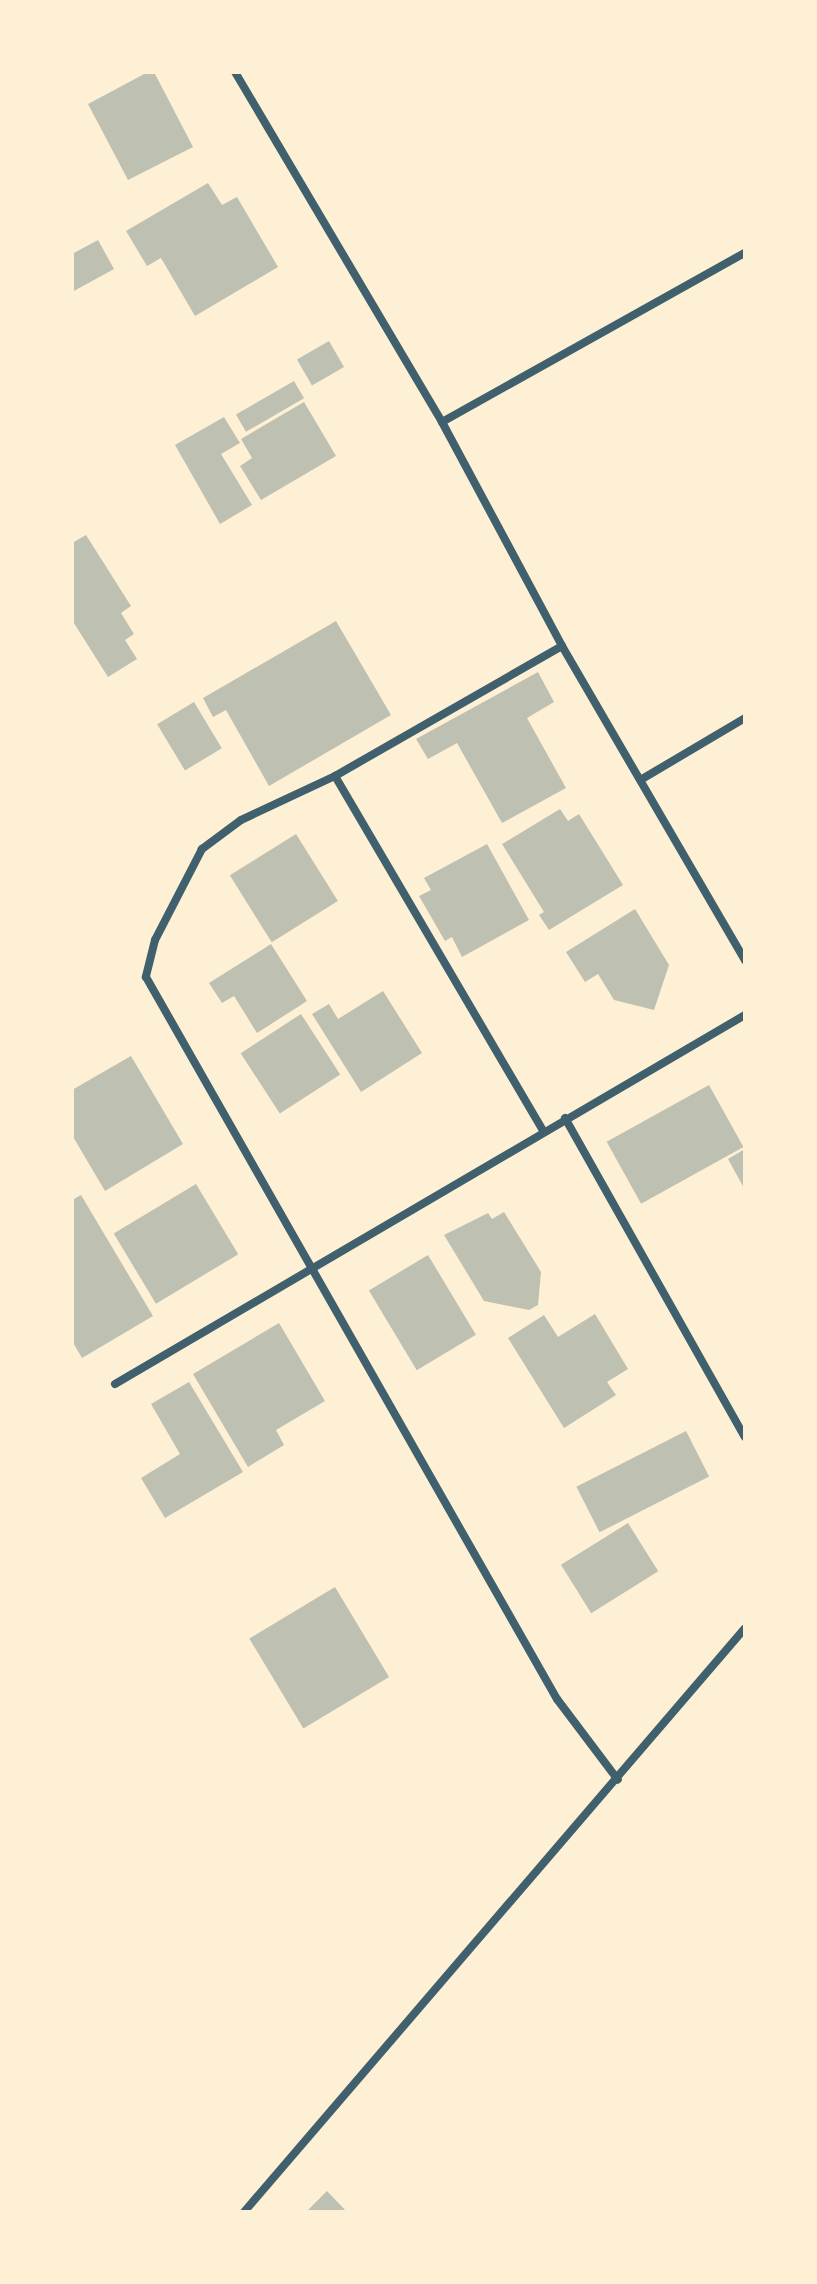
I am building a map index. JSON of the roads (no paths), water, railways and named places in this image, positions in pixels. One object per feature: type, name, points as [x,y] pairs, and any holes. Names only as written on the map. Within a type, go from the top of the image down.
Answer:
[{"type":"street","points":[[235,72],[442,422],[562,646],[745,961]]},
{"type":"street","points":[[442,422],[745,253]]},
{"type":"street","points":[[562,646],[335,776],[241,820],[202,849],[155,940],[146,977],[314,1266],[557,1699],[618,1780]]},
{"type":"street","points":[[642,779],[745,718]]},
{"type":"street","points":[[335,776],[543,1131]]},
{"type":"street","points":[[115,1384],[745,1015]]},
{"type":"street","points":[[565,1118],[745,1437]]},
{"type":"street","points":[[244,2212],[618,1780],[745,1628]]}]
